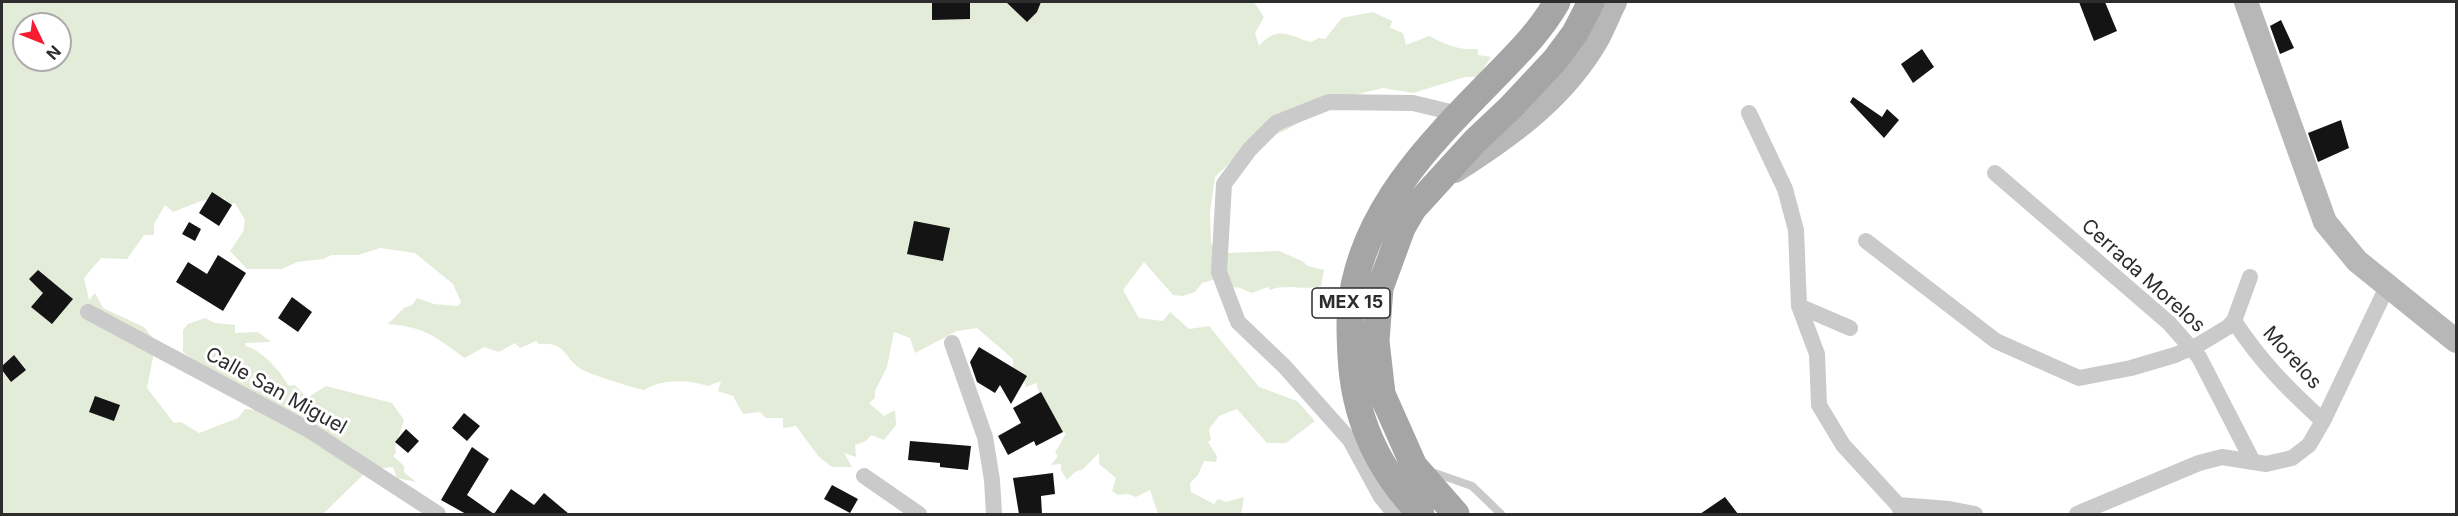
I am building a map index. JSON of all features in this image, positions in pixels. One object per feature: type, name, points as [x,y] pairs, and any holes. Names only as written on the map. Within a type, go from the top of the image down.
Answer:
[{"type":"main road","name":"MEX 15","points":[[1421,514],[1405,498],[1371,443],[1358,408],[1352,376],[1350,330],[1352,298],[1358,268],[1374,227],[1402,180],[1459,114],[1538,31],[1557,2]]},
{"type":"main road","name":"MEX 15","points":[[1456,514],[1414,466],[1382,394],[1376,324],[1380,288],[1402,228],[1413,209],[1432,186],[1518,101],[1555,60],[1575,33],[1591,2]]},
{"type":"street","points":[[1538,31],[1545,2]]},
{"type":"street","points":[[1432,186],[1509,136],[1564,86],[1594,46],[1615,2]]},
{"type":"street","points":[[2246,2],[2325,222],[2357,261],[2457,341]]},
{"type":"street","points":[[1395,514],[1381,497],[1350,440],[1285,367],[1238,322],[1220,272],[1224,184],[1250,149],[1276,123],[1329,102],[1413,103],[1459,114]]},
{"type":"street","points":[[1749,113],[1785,189],[1796,230],[1799,306],[1817,354],[1819,405],[1843,445],[1900,510],[1948,509],[1975,514]]},
{"type":"street","name":"Cerrada Morelos","points":[[1995,173],[2169,323],[2199,357],[2253,462]]},
{"type":"street","points":[[1866,241],[1996,340],[2079,378],[2131,368],[2191,348],[2228,327],[2234,321],[2250,277]]},
{"type":"street","points":[[2077,514],[2199,463],[2222,457],[2266,464],[2292,458],[2309,445],[2323,421],[2387,287]]},
{"type":"street","points":[[1799,306],[1850,328]]},
{"type":"street","name":"Calle San Miguel","points":[[88,312],[309,430],[438,514]]},
{"type":"street","name":"Morelos","points":[[2234,321],[2257,355],[2284,386],[2323,421]]},
{"type":"street","points":[[952,343],[986,437],[994,514]]},
{"type":"street","points":[[864,476],[919,514]]},
{"type":"lane","points":[[1414,466],[1472,486],[1501,514]]},
{"type":"green space","points":[[2,2],[1254,2],[1264,17],[1255,33],[1259,46],[1277,34],[1311,42],[1319,38],[1325,39],[1342,18],[1373,12],[1392,21],[1390,28],[1403,33],[1406,45],[1429,36],[1452,46],[1478,49],[1478,55],[1491,57],[1478,77],[1465,77],[1413,93],[1383,88],[1342,98],[1286,130],[1246,147],[1215,177],[1210,212],[1211,244],[1229,253],[1279,251],[1308,266],[1324,270],[1321,286],[1283,287],[1270,290],[1268,287],[1252,293],[1240,288],[1220,285],[1223,277],[1202,283],[1195,292],[1183,296],[1173,295],[1144,262],[1123,290],[1139,318],[1163,321],[1170,312],[1189,329],[1209,326],[1259,387],[1297,401],[1315,421],[1286,443],[1267,443],[1237,409],[1219,416],[1209,429],[1211,440],[1208,442],[1217,456],[1216,462],[1204,461],[1198,475],[1190,483],[1191,492],[1214,504],[1218,499],[1226,502],[1244,497],[1241,514],[1158,514],[1150,490],[1136,497],[1128,494],[1118,495],[1112,491],[1116,478],[1099,464],[1099,453],[1083,469],[1075,472],[1067,480],[1061,470],[1061,464],[1051,465],[1058,456],[1055,453],[1066,433],[1051,429],[1036,383],[1026,387],[1021,372],[1013,373],[1013,359],[977,328],[957,331],[915,353],[910,338],[894,332],[887,367],[875,391],[875,398],[869,403],[884,416],[895,410],[896,425],[884,440],[871,435],[866,441],[855,445],[856,457],[844,453],[852,467],[832,467],[819,457],[796,426],[783,428],[783,418],[766,418],[760,412],[743,414],[733,396],[718,391],[721,381],[708,386],[683,381],[667,382],[644,390],[611,381],[581,369],[559,347],[554,345],[539,344],[536,341],[520,348],[515,343],[499,352],[484,347],[465,358],[430,334],[401,325],[388,324],[404,308],[412,305],[417,298],[434,304],[458,306],[461,302],[453,284],[415,253],[380,248],[358,255],[332,255],[323,259],[297,262],[282,269],[247,269],[230,251],[243,232],[245,220],[235,203],[225,205],[225,198],[201,201],[173,212],[165,205],[154,224],[154,235],[144,235],[127,259],[101,258],[84,278],[89,300],[95,293],[103,308],[144,327],[156,342],[147,388],[174,423],[181,422],[199,433],[238,418],[245,409],[254,410],[183,352],[183,330],[188,324],[205,318],[215,323],[235,325],[235,333],[258,332],[271,342],[245,343],[246,346],[265,357],[289,386],[295,385],[307,398],[326,386],[392,403],[404,420],[395,447],[396,453],[393,456],[404,466],[404,472],[416,482],[397,478],[393,467],[368,470],[323,514],[2,514]]},
{"type":"building","points":[[932,2],[970,2],[970,19],[932,20]]},
{"type":"building","points":[[1006,2],[1041,2],[1037,12],[1027,22]]},
{"type":"building","points":[[2079,2],[2105,2],[2117,31],[2094,41]]},
{"type":"building","points":[[2281,20],[2294,48],[2280,54],[2270,26]]},
{"type":"building","points":[[1922,49],[1934,67],[1913,83],[1901,64]]},
{"type":"building","points":[[1853,97],[1882,117],[1887,109],[1899,120],[1884,138],[1850,102]]},
{"type":"building","points":[[2341,120],[2349,148],[2318,162],[2308,133]]},
{"type":"building","points":[[212,192],[232,205],[219,226],[199,213]]},
{"type":"building","points":[[914,221],[950,228],[943,261],[907,254]]},
{"type":"building","points":[[189,222],[201,229],[195,241],[182,234]]},
{"type":"building","points":[[218,255],[246,273],[223,311],[176,282],[188,262],[207,274]]},
{"type":"building","points":[[38,270],[73,299],[52,324],[31,307],[43,293],[29,279]]},
{"type":"building","points":[[292,297],[312,312],[298,332],[278,318]]},
{"type":"building","points":[[979,347],[1027,376],[1011,404],[1000,385],[995,393],[977,382],[970,362]]},
{"type":"building","points":[[14,355],[26,370],[11,382],[2,370],[2,366]]},
{"type":"building","points":[[1041,392],[1063,432],[1036,446],[1034,441],[1008,455],[998,436],[1021,423],[1013,408]]},
{"type":"building","points":[[95,396],[120,405],[114,421],[89,412]]},
{"type":"building","points":[[464,413],[480,426],[467,441],[452,428]]},
{"type":"building","points":[[406,429],[419,441],[408,453],[395,442]]},
{"type":"building","points":[[910,441],[971,446],[968,470],[940,467],[940,463],[908,460]]},
{"type":"building","points":[[472,447],[489,459],[467,495],[494,514],[466,514],[441,500]]},
{"type":"building","points":[[1053,473],[1055,494],[1041,496],[1042,514],[1019,514],[1013,478]]},
{"type":"building","points":[[832,485],[858,499],[850,513],[824,499]]},
{"type":"building","points":[[511,489],[534,505],[544,493],[569,514],[494,514]]},
{"type":"building","points":[[1725,497],[1738,514],[1700,514]]}]
